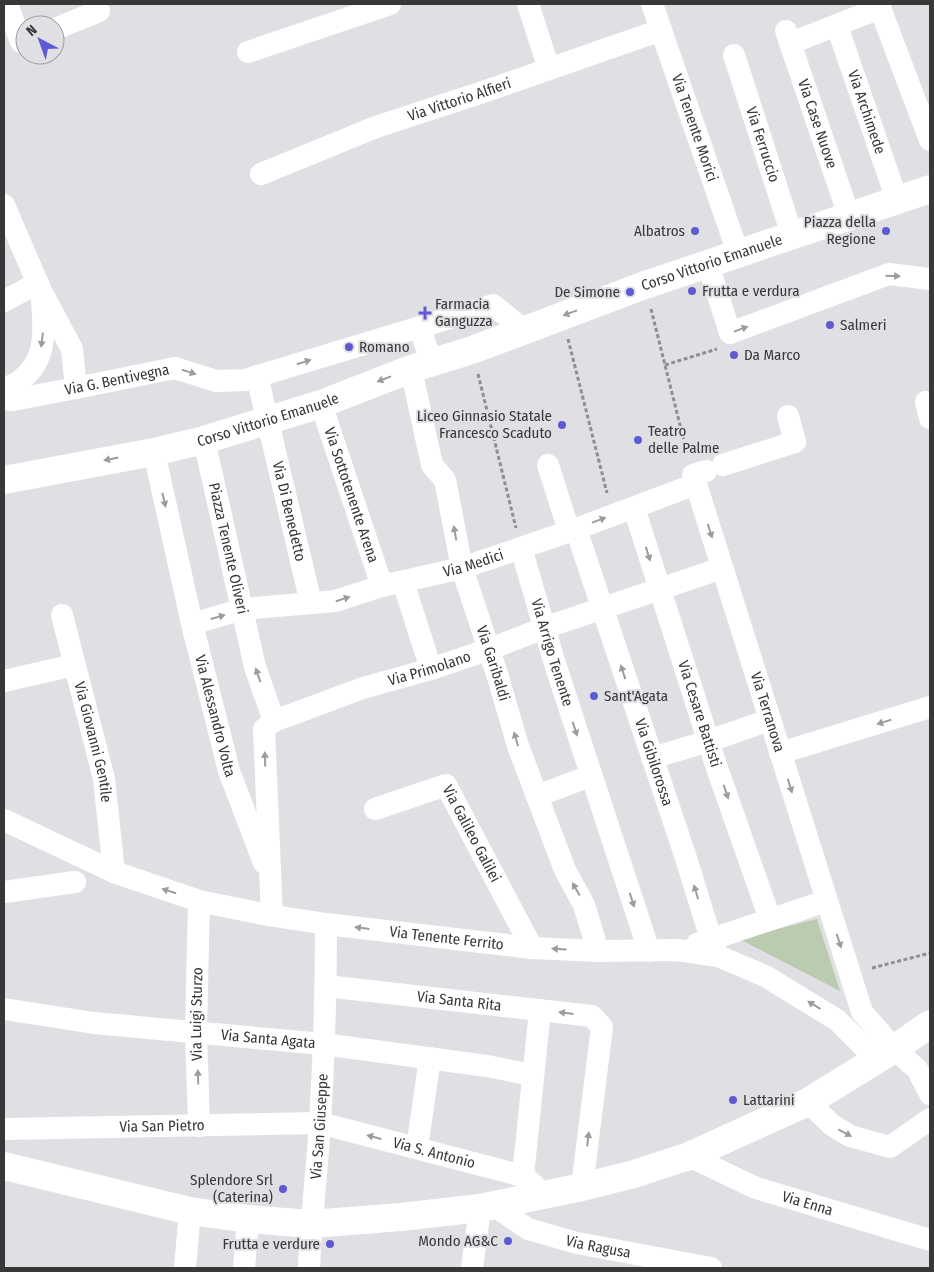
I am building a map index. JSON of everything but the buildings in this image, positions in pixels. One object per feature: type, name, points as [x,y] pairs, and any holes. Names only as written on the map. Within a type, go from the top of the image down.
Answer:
[{"type":"main road","name":"Corso Vittorio Emanuele","points":[[4,480],[154,452],[204,440],[321,404],[738,252],[930,188]]},
{"type":"main road","points":[[4,1166],[190,1212],[248,1219],[311,1224],[401,1217],[486,1206],[531,1186],[582,1187],[634,1174],[689,1156],[808,1102],[885,1055],[930,1024]]},
{"type":"street","points":[[7,4],[15,36]]},
{"type":"street","points":[[248,52],[390,4]]},
{"type":"street","points":[[528,4],[549,69]]},
{"type":"street","name":"Via Tenente Morici","points":[[652,4],[738,252]]},
{"type":"street","points":[[836,26],[880,6],[930,140]]},
{"type":"street","points":[[65,24],[90,10]]},
{"type":"street","name":"Via Case Nuove","points":[[836,26],[788,37],[849,216]]},
{"type":"street","name":"Via Archimede","points":[[836,26],[897,200]]},
{"type":"street","name":"Via Vittorio Alfieri","points":[[262,174],[376,127],[661,30]]},
{"type":"street","name":"Via Ferruccio","points":[[734,55],[792,235]]},
{"type":"street","points":[[4,205],[39,287],[72,349],[76,388]]},
{"type":"street","points":[[708,264],[730,333],[889,274],[930,279]]},
{"type":"street","points":[[4,301],[39,287]]},
{"type":"street","points":[[4,389],[21,380],[39,360],[44,327],[39,287]]},
{"type":"street","points":[[258,376],[492,305],[523,329]]},
{"type":"street","name":"Via Garibaldi","points":[[420,327],[421,366],[432,465],[445,480],[462,568],[490,649],[518,746],[565,870],[584,905],[598,951]]},
{"type":"street","name":"Via G. Bentivegna","points":[[4,399],[13,400],[175,368],[216,381],[245,380],[258,376]]},
{"type":"street","name":"Via Di Benedetto","points":[[258,376],[311,603]]},
{"type":"street","name":"Via Sottotenente Arena","points":[[321,404],[382,586]]},
{"type":"street","name":"Via Medici","points":[[243,609],[335,601],[382,586],[462,568],[522,548],[623,511],[705,474],[795,442],[788,416]]},
{"type":"street","name":"Piazza Tenente Oliveri","points":[[192,624],[243,609],[204,440]]},
{"type":"street","points":[[154,452],[192,624]]},
{"type":"street","name":"Via Gibilorossa","points":[[548,465],[602,608],[685,855],[714,948]]},
{"type":"street","name":"Via Terranova","points":[[705,474],[722,568],[769,720],[862,1012],[885,1055]]},
{"type":"street","name":"Via Cesare Battisti","points":[[623,511],[659,589],[770,919]]},
{"type":"street","name":"Via Arrigo Tenente","points":[[522,548],[544,628],[590,776],[649,951]]},
{"type":"street","name":"Via Primolano","points":[[274,721],[363,688],[431,669],[544,628],[722,568]]},
{"type":"street","points":[[403,582],[431,669]]},
{"type":"street","points":[[243,609],[255,667],[274,721],[264,729],[272,916]]},
{"type":"street","name":"Via Giovanni Gentile","points":[[62,615],[104,780],[114,872]]},
{"type":"street","name":"Via Alessandro Volta","points":[[192,624],[229,772],[271,880]]},
{"type":"street","points":[[4,681],[74,665]]},
{"type":"street","points":[[780,753],[930,708]]},
{"type":"street","points":[[652,758],[769,720]]},
{"type":"street","points":[[537,796],[590,776]]},
{"type":"street","name":"Via Galileo Galilei","points":[[376,809],[446,785],[532,948]]},
{"type":"street","points":[[242,808],[267,802]]},
{"type":"street","name":"Via Tenente Ferrito","points":[[4,820],[114,872],[199,901],[272,916],[532,948],[598,951],[714,948],[765,976],[837,1020],[885,1055]]},
{"type":"street","points":[[4,892],[75,882]]},
{"type":"street","name":"Via Luigi Sturzo","points":[[199,901],[196,1032],[199,1126]]},
{"type":"street","points":[[714,948],[770,919],[826,901]]},
{"type":"street","name":"Via San Giuseppe","points":[[309,1268],[320,1123],[326,986],[326,924]]},
{"type":"street","name":"Via Santa Rita","points":[[326,986],[592,1016],[602,1027],[582,1187]]},
{"type":"street","name":"Via Santa Agata","points":[[4,1010],[94,1024],[323,1044],[487,1066],[532,1075]]},
{"type":"street","points":[[531,1186],[532,1075],[540,1010]]},
{"type":"street","points":[[837,1020],[862,1012]]},
{"type":"street","points":[[885,1055],[923,1072],[930,1094]]},
{"type":"street","points":[[417,1148],[430,1058]]},
{"type":"street","points":[[808,1102],[832,1126],[850,1136],[890,1147],[930,1119]]},
{"type":"street","name":"Via San Pietro","points":[[4,1129],[320,1123]]},
{"type":"street","name":"Via S. Antonio","points":[[320,1123],[417,1148],[531,1186]]},
{"type":"street","name":"Via Enna","points":[[689,1156],[756,1188],[930,1240]]},
{"type":"street","points":[[472,1268],[486,1206]]},
{"type":"street","name":"Via Ragusa","points":[[486,1206],[536,1231],[578,1242],[711,1268]]},
{"type":"street","points":[[185,1268],[190,1212]]},
{"type":"street","points":[[244,1268],[248,1219]]},
{"type":"path","points":[[645,285],[665,365],[705,474]]},
{"type":"path","points":[[562,316],[623,511]]},
{"type":"path","points":[[665,365],[722,348],[730,333]]},
{"type":"path","points":[[472,350],[522,548]]},
{"type":"path","points":[[850,974],[930,953]]},
{"type":"green space","points":[[817,919],[840,991],[739,939]]},
{"type":"place","name":"Albatros","points":[[695,231]]},
{"type":"place","name":"Piazza della Regione","points":[[886,231]]},
{"type":"place","name":"Frutta e verdura","points":[[692,291]]},
{"type":"place","name":"De Simone","points":[[630,292]]},
{"type":"place","name":"Farmacia Ganguzza","points":[[425,313]]},
{"type":"place","name":"Salmeri","points":[[830,325]]},
{"type":"place","name":"Romano","points":[[349,347]]},
{"type":"place","name":"Da Marco","points":[[734,355]]},
{"type":"place","name":"Liceo Ginnasio Statale Francesco Scaduto","points":[[562,425]]},
{"type":"place","name":"Teatro delle Palme","points":[[638,440]]},
{"type":"place","name":"Sant'Agata","points":[[594,696]]},
{"type":"place","name":"Lattarini","points":[[733,1100]]},
{"type":"place","name":"Splendore Srl (Caterina)","points":[[283,1189]]},
{"type":"place","name":"Mondo AG&C","points":[[508,1241]]},
{"type":"place","name":"Frutta e verdure","points":[[330,1244]]}]
